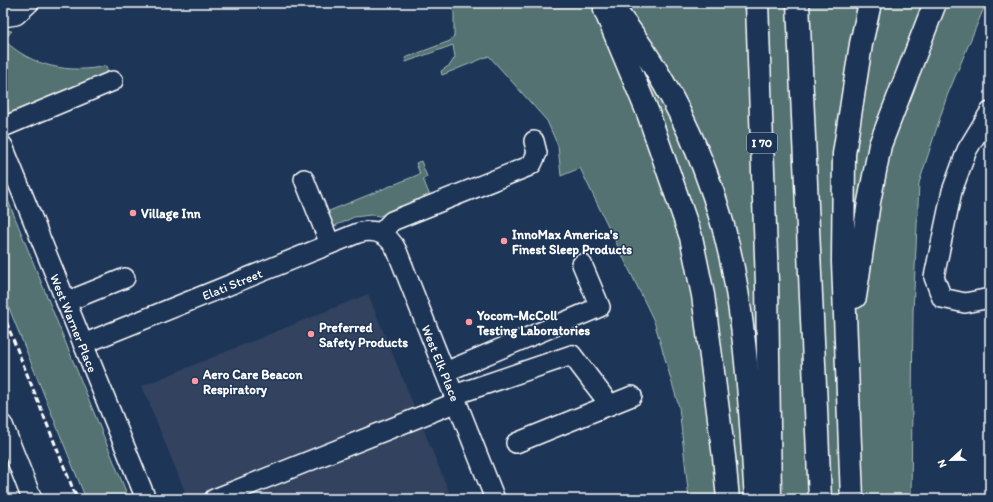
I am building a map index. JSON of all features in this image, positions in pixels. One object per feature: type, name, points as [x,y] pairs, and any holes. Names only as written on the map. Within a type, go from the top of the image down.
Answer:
[{"type":"highway","points":[[599,3],[648,113],[691,237],[703,295],[724,456],[728,499]]},
{"type":"highway","points":[[602,3],[617,42]]},
{"type":"highway","points":[[609,3],[624,22],[672,98],[705,170],[723,225],[736,284],[744,353],[756,499]]},
{"type":"highway","name":"I 70","points":[[757,3],[767,283],[770,499]]},
{"type":"highway","points":[[798,3],[820,499]]},
{"type":"highway","points":[[852,499],[843,262],[844,154],[861,44],[870,3]]},
{"type":"highway","points":[[848,392],[855,289],[880,145],[935,3]]},
{"type":"street","points":[[3,17],[16,15],[29,3]]},
{"type":"street","points":[[3,127],[114,81]]},
{"type":"street","points":[[990,112],[967,150],[952,191],[934,277],[942,298],[964,303],[990,298]]},
{"type":"street","points":[[381,233],[392,221],[527,167],[536,159],[537,153],[534,141]]},
{"type":"street","name":"West Warner Place","points":[[3,146],[146,499]]},
{"type":"street","points":[[304,179],[330,244]]},
{"type":"street","name":"Elati Street","points":[[83,344],[330,244],[366,231],[381,233]]},
{"type":"street","name":"West Elk Place","points":[[381,233],[394,244],[495,499]]},
{"type":"street","points":[[445,372],[600,307],[582,264]]},
{"type":"street","points":[[66,302],[125,278]]},
{"type":"street","points":[[214,499],[455,398],[572,355],[610,405]]},
{"type":"street","points":[[516,443],[632,396]]},
{"type":"street","points":[[3,425],[32,499]]},
{"type":"shaded area","points":[[368,294],[452,499],[188,499],[142,386]]},
{"type":"green space","points":[[450,3],[986,3],[947,96],[919,183],[913,312],[911,499],[689,499],[679,407],[654,321],[580,168],[561,176],[558,146],[547,121],[489,56],[442,75],[441,71],[450,65],[455,57],[453,45],[406,62],[405,58],[450,41],[454,36],[454,13]]},
{"type":"green space","points":[[3,30],[12,31],[4,40],[27,57],[52,66],[65,68],[79,69],[106,66],[109,75],[10,114],[3,97]]},
{"type":"green space","points":[[421,161],[427,177],[423,179],[430,196],[380,216],[371,215],[354,217],[335,226],[331,225],[327,215],[329,211],[420,174],[416,163]]},
{"type":"green space","points":[[3,188],[129,499],[86,499],[3,293]]},
{"type":"railway","points":[[3,314],[77,499]]},
{"type":"place","name":"Village Inn","points":[[133,213]]},
{"type":"place","name":"InnoMax America's Finest Sleep Products","points":[[504,241]]},
{"type":"place","name":"Yocom-McColl Testing Laboratories","points":[[469,322]]},
{"type":"place","name":"Preferred Safety Products","points":[[311,334]]},
{"type":"place","name":"Aero Care Beacon Respiratory","points":[[195,381]]}]
